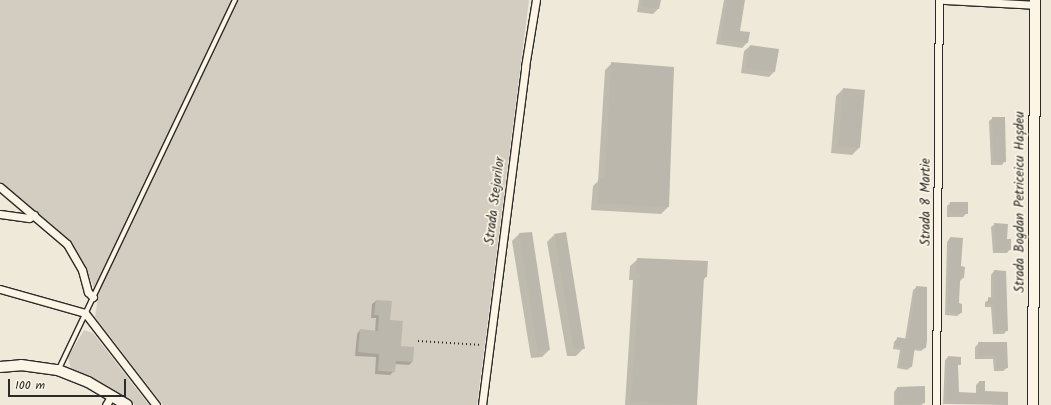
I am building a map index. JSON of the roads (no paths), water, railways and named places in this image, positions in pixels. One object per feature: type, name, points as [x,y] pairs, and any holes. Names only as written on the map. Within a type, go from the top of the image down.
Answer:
[{"type":"main road","name":"Strada Bogdan Petriceicu Hașdeu","points":[[1033,405],[1035,3]]},
{"type":"main road","points":[[0,366],[21,365],[58,370],[88,382],[127,405]]},
{"type":"street","name":"Strada Stejarilor","points":[[482,405],[525,67],[536,0]]},
{"type":"street","name":"Strada 8 Martie","points":[[936,405],[939,0]]},
{"type":"street","points":[[944,0],[1035,3]]},
{"type":"street","points":[[0,187],[67,244],[82,270],[88,292],[93,297]]},
{"type":"street","points":[[0,214],[29,218],[34,216]]},
{"type":"street","points":[[0,289],[85,313],[156,405]]},
{"type":"street","points":[[106,405],[112,395]]},
{"type":"lane","points":[[58,370],[235,0]]}]
